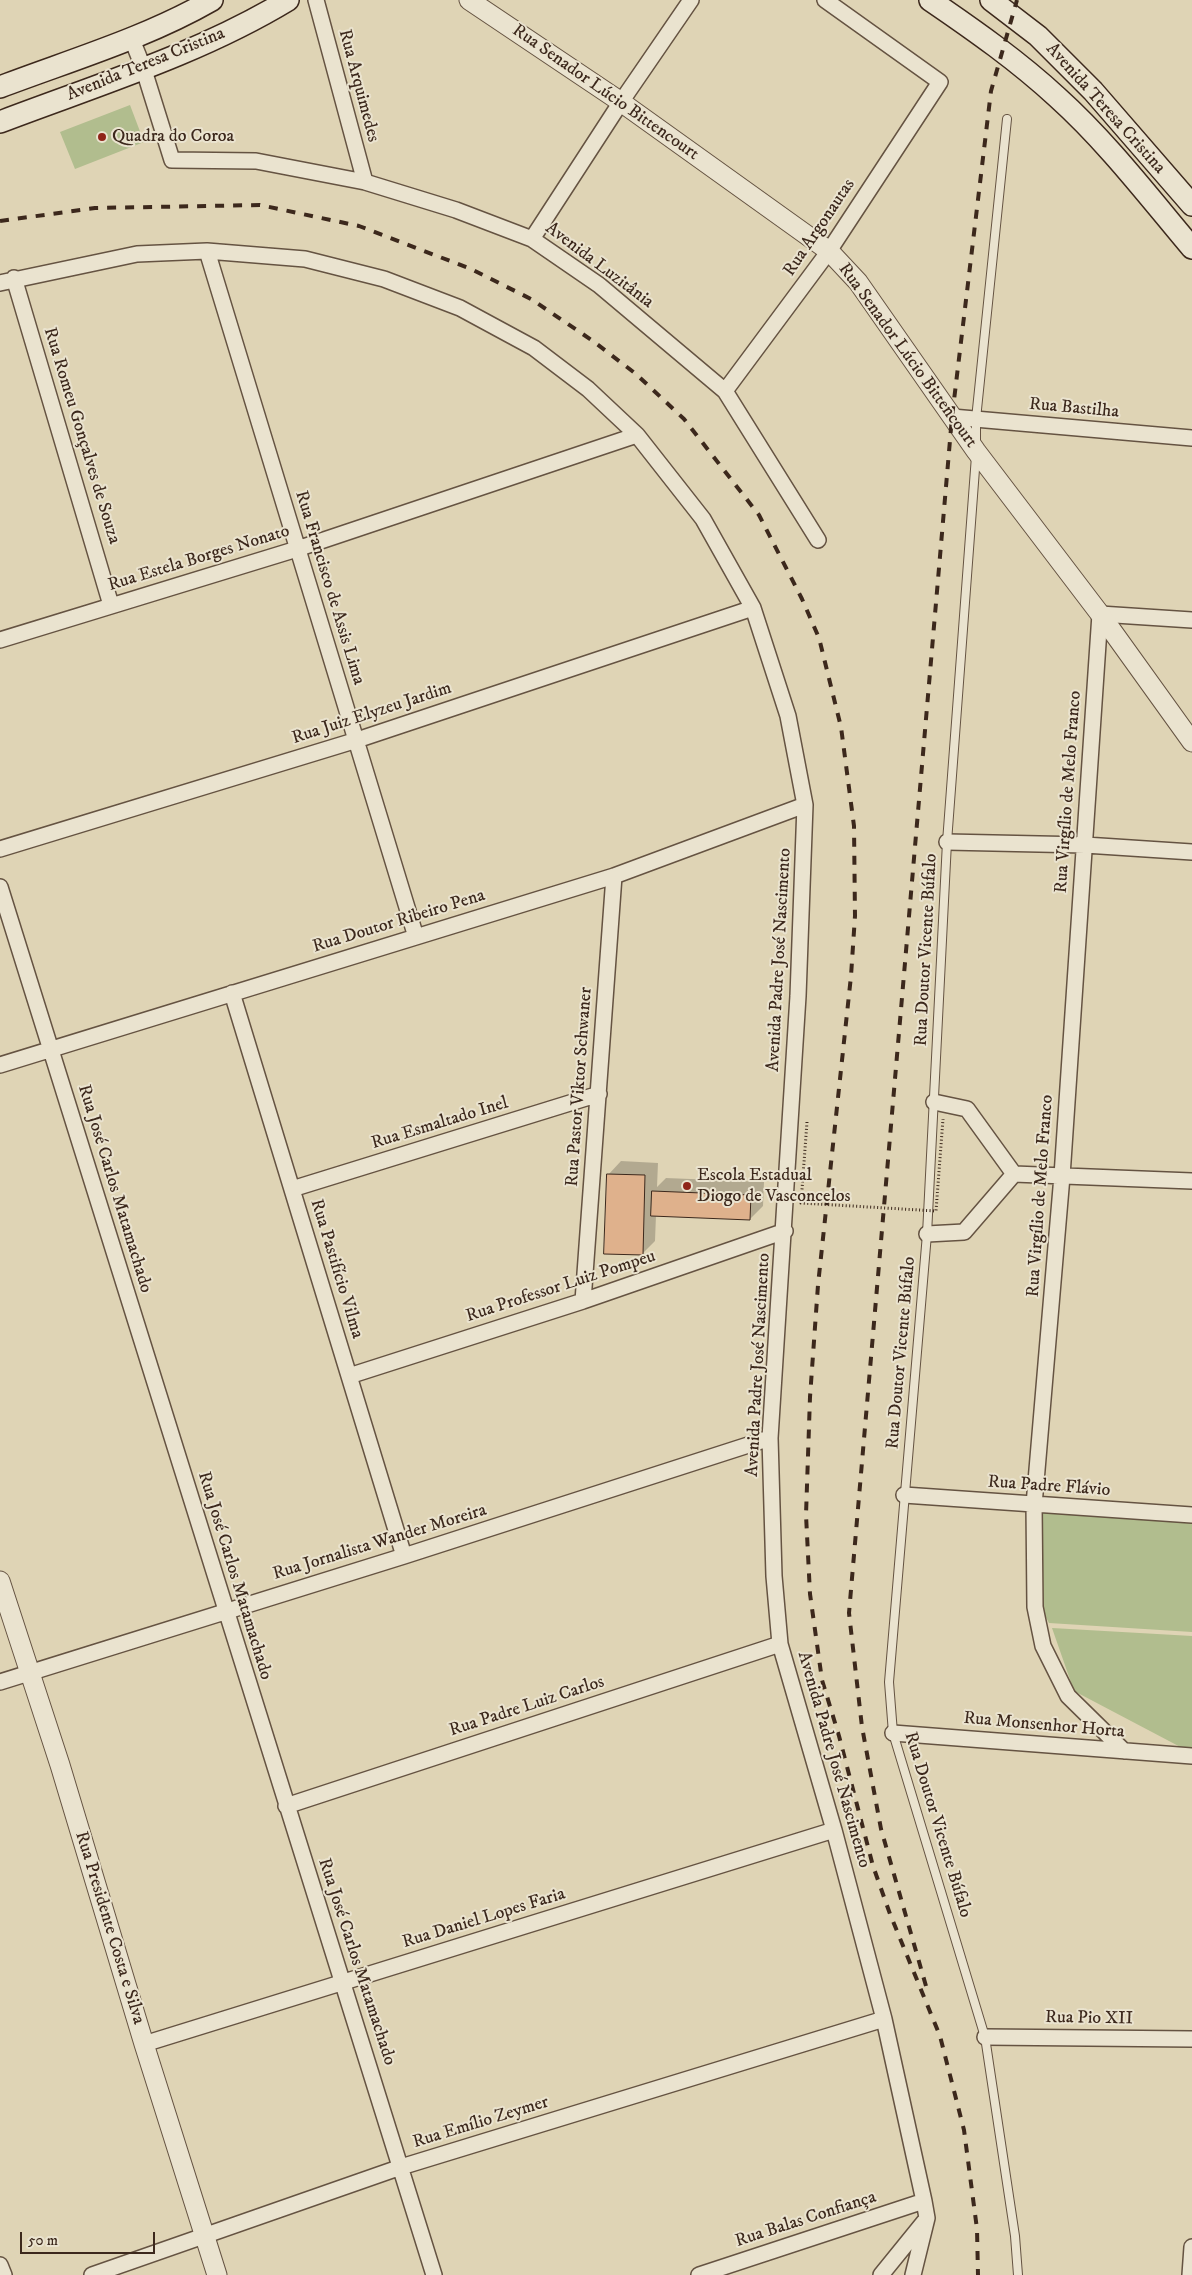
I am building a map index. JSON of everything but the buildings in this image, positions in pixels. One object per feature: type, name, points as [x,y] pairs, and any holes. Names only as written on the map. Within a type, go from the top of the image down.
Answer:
[{"type":"main road","name":"Avenida Teresa Cristina","points":[[0,87],[185,15],[212,0]]},
{"type":"main road","name":"Avenida Teresa Cristina","points":[[0,122],[210,41],[253,21],[288,0]]},
{"type":"main road","name":"Avenida Teresa Cristina","points":[[930,0],[987,39],[1058,98],[1113,154],[1192,248]]},
{"type":"main road","name":"Avenida Teresa Cristina","points":[[991,0],[1038,36],[1093,91],[1192,205]]},
{"type":"street","name":"Rua Arquimedes","points":[[316,0],[365,182]]},
{"type":"street","name":"Rua Senador Lúcio Bittencourt","points":[[469,0],[621,102],[829,251],[858,282],[976,451],[1100,614],[1192,742]]},
{"type":"street","points":[[532,238],[621,102],[691,0]]},
{"type":"street","name":"Rua Argonautas","points":[[725,391],[829,251],[940,82],[825,0]]},
{"type":"street","points":[[131,37],[143,67]]},
{"type":"street","name":"Avenida Luzitânia","points":[[143,67],[172,160],[256,161],[365,182],[456,210],[532,238],[599,285],[725,391],[818,540]]},
{"type":"street","name":"Avenida Padre José Nascimento","points":[[7,280],[137,254],[207,251],[304,259],[384,279],[460,308],[534,348],[588,389],[637,435],[703,519],[753,608],[788,716],[805,805],[798,996],[785,1231],[770,1438],[774,1576],[780,1644],[834,1830],[884,2020],[924,2201],[926,2218],[913,2275]]},
{"type":"street","name":"Rua Francisco de Assis Lima","points":[[207,251],[416,936]]},
{"type":"street","name":"Rua Romeu Gonçalves de Souza","points":[[7,280],[111,605]]},
{"type":"street","name":"Rua Bastilha","points":[[952,417],[1192,438]]},
{"type":"street","name":"Rua Estela Borges Nonato","points":[[0,640],[297,549],[637,435]]},
{"type":"street","name":"Rua Juiz Elyzeu Jardim","points":[[0,849],[357,740],[753,608]]},
{"type":"street","points":[[1100,614],[1192,620]]},
{"type":"street","name":"Rua Virgílio de Melo Franco","points":[[1100,614],[1062,1176],[1034,1505],[1035,1607],[1043,1646],[1068,1696],[1124,1751]]},
{"type":"street","name":"Rua Doutor Ribeiro Pena","points":[[0,1065],[614,876],[805,805]]},
{"type":"street","points":[[947,842],[1085,844],[1192,852]]},
{"type":"street","name":"Rua Pastor Viktor Schwaner","points":[[583,1301],[614,876]]},
{"type":"street","name":"Rua José Carlos Matamachado","points":[[0,887],[434,2275]]},
{"type":"street","name":"Rua Pastifício Vilma","points":[[232,993],[404,1556]]},
{"type":"street","name":"Rua Esmaltado Inel","points":[[292,1189],[599,1094]]},
{"type":"street","points":[[934,1102],[967,1109],[1014,1174]]},
{"type":"street","points":[[1014,1174],[1192,1181]]},
{"type":"street","points":[[927,1234],[964,1232],[1014,1174]]},
{"type":"street","name":"Rua Professor Luiz Pompeu","points":[[349,1376],[583,1301],[785,1231]]},
{"type":"street","name":"Rua Jornalista Wander Moreira","points":[[0,1682],[404,1556],[770,1438]]},
{"type":"street","name":"Rua Padre Flávio","points":[[904,1495],[1192,1515]]},
{"type":"street","name":"Rua Presidente Costa e Silva","points":[[0,1581],[60,1765],[144,2044],[217,2275]]},
{"type":"street","name":"Rua Padre Luiz Carlos","points":[[286,1806],[780,1644]]},
{"type":"street","name":"Rua Monsenhor Horta","points":[[893,1733],[1192,1756]]},
{"type":"street","name":"Rua Daniel Lopes Faria","points":[[144,2044],[834,1830]]},
{"type":"street","name":"Rua Emílio Zeymer","points":[[92,2275],[204,2234],[401,2167],[884,2020]]},
{"type":"street","name":"Rua Pio XII","points":[[986,2037],[1192,2039]]},
{"type":"street","name":"Rua Balas Confiança","points":[[699,2275],[924,2201]]},
{"type":"street","points":[[881,2275],[926,2218]]},
{"type":"street","points":[[1190,2275],[1192,2247]]},
{"type":"street","points":[[0,2265],[4,2275]]},
{"type":"lane","name":"Rua Doutor Vicente Búfalo","points":[[1006,119],[976,419],[976,451],[947,842],[927,1234],[889,1682],[893,1733],[986,2037],[1015,2236],[1018,2275]]},
{"type":"path","points":[[807,1122],[800,1203],[936,1211],[943,1119]]},
{"type":"green space","name":"Quadra do Coroa","points":[[130,105],[144,142],[75,169],[60,132]]},
{"type":"green space","points":[[1041,1511],[1192,1523],[1192,1632],[1049,1623],[1042,1610]]},
{"type":"green space","points":[[1052,1628],[1192,1636],[1192,1750],[1188,1751],[1074,1691]]},
{"type":"railway","points":[[926,1986],[881,1829],[862,1727],[849,1613],[952,417],[991,91],[1017,0]]},
{"type":"railway","points":[[0,221],[95,208],[260,205],[359,226],[471,269],[531,299],[593,341],[636,374],[684,419],[759,515],[802,599],[819,638],[841,727],[854,826],[855,916],[851,976],[818,1285],[810,1397],[806,1515],[810,1594],[822,1680],[839,1736],[873,1866],[890,1914],[940,2036],[964,2130],[977,2229],[978,2275]]},
{"type":"place","name":"Quadra do Coroa","points":[[102,137]]},
{"type":"place","name":"Escola Estadual Diogo de Vasconcelos","points":[[687,1186]]}]
